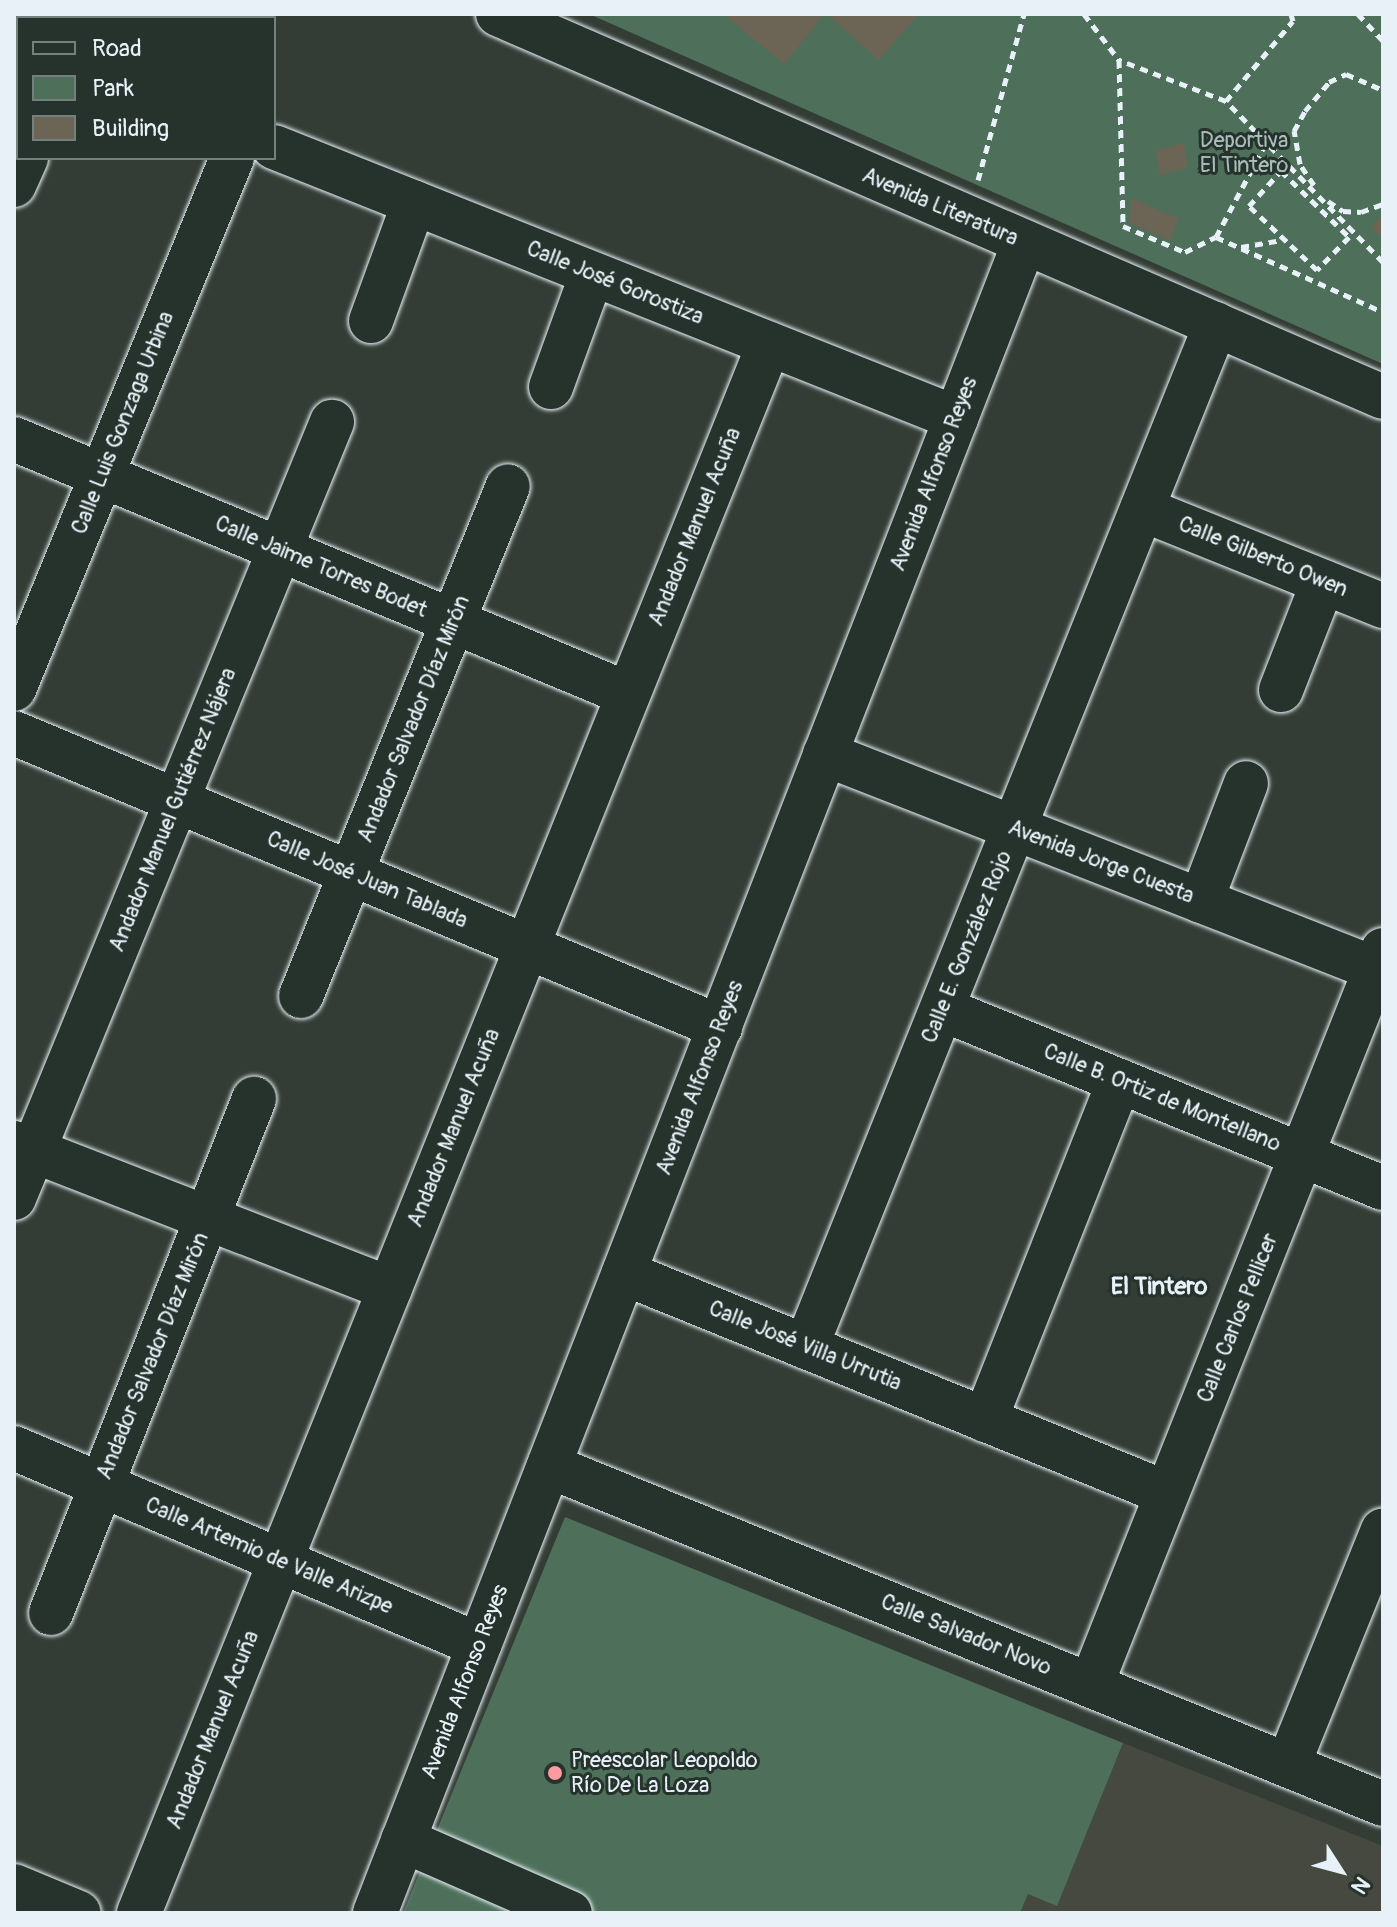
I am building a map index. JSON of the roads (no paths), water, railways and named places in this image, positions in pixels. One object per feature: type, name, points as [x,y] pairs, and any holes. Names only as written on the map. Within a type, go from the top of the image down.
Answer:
[{"type":"street","name":"Avenida Literatura","points":[[498,14],[967,220],[1383,397]]},
{"type":"street","name":"Calle José Gorostiza","points":[[276,148],[956,418]]},
{"type":"street","points":[[14,185],[25,160]]},
{"type":"street","name":"Calle Luis Gonzaga Urbina","points":[[14,689],[231,160]]},
{"type":"street","points":[[371,321],[414,203]]},
{"type":"street","name":"Avenida Alfonso Reyes","points":[[375,1913],[1024,243]]},
{"type":"street","points":[[551,387],[592,274]]},
{"type":"street","name":"Calle E. González Rojo","points":[[806,1347],[1216,324]]},
{"type":"street","name":"Andador Manuel Acuña","points":[[139,1913],[769,344]]},
{"type":"street","name":"Andador Manuel Gutiérrez Nájera","points":[[14,1198],[24,1147],[177,801],[332,422]]},
{"type":"street","name":"Calle Jaime Torres Bodet","points":[[14,439],[628,694]]},
{"type":"street","name":"Andador Salvador Díaz Mirón","points":[[301,996],[508,486]]},
{"type":"street","name":"Calle Gilberto Owen","points":[[1142,509],[1383,606]]},
{"type":"street","points":[[1281,690],[1323,582]]},
{"type":"street","name":"Calle José Juan Tablada","points":[[14,733],[720,1027]]},
{"type":"street","name":"Avenida Jorge Cuesta","points":[[825,754],[1201,901],[1380,960]]},
{"type":"street","points":[[1201,901],[1246,783]]},
{"type":"street","name":"Calle Carlos Pellicer","points":[[1091,1685],[1166,1493],[1305,1156],[1380,960]]},
{"type":"street","name":"Calle B. Ortiz de Montellano","points":[[942,1009],[1383,1188]]},
{"type":"street","points":[[985,1420],[1119,1081]]},
{"type":"street","name":"Andador Salvador Díaz Mirón","points":[[51,1613],[254,1099]]},
{"type":"street","points":[[24,1147],[390,1289]]},
{"type":"street","name":"Calle José Villa Urrutia","points":[[624,1273],[1166,1493]]},
{"type":"street","name":"Calle Artemio de Valle Arizpe","points":[[14,1448],[479,1645]]},
{"type":"street","name":"Calle Salvador Novo","points":[[549,1466],[1383,1804]]},
{"type":"street","points":[[1288,1765],[1374,1581],[1383,1530]]},
{"type":"street","points":[[403,1840],[570,1913]]},
{"type":"street","points":[[14,1886],[79,1913]]},
{"type":"place","name":"Preescolar Leopoldo Río De La Loza","points":[[555,1773]]},
{"type":"district","name":"El Tintero","points":[[1159,1287]]},
{"type":"park label","name":"Deportiva El Tintero","points":[[1244,152]]}]
